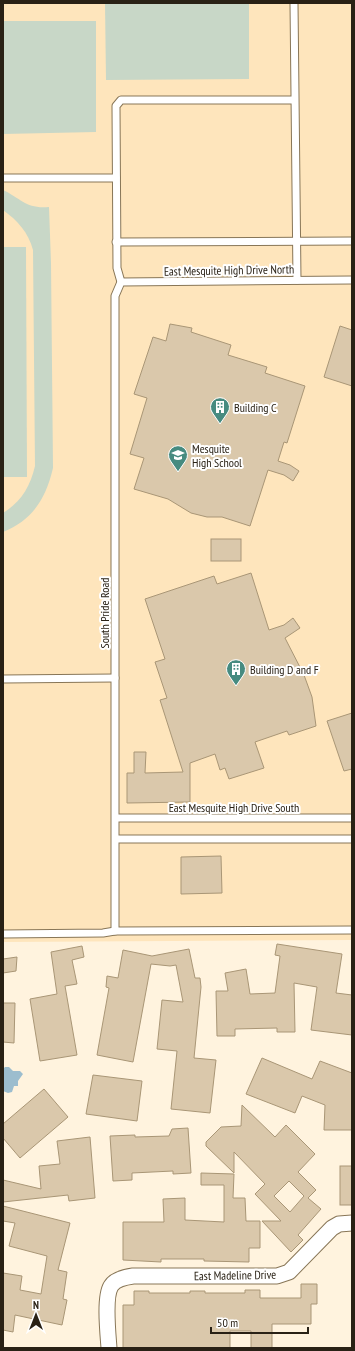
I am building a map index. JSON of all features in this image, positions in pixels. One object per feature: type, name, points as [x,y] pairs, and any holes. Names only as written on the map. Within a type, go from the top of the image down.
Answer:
[{"type":"street","name":"East Madeline Drive","points":[[109,1348],[108,1295],[111,1285],[122,1278],[133,1276],[277,1276],[289,1272],[332,1228],[339,1224],[352,1223]]},
{"type":"lane","points":[[294,3],[297,280]]},
{"type":"lane","points":[[121,282],[117,268],[116,242],[116,106],[121,100],[294,100]]},
{"type":"lane","points":[[3,178],[116,178]]},
{"type":"lane","points":[[116,242],[352,241]]},
{"type":"lane","name":"East Mesquite High Drive North","points":[[121,282],[352,280]]},
{"type":"lane","name":"South Pride Road","points":[[115,931],[115,296],[121,282]]},
{"type":"lane","points":[[3,679],[115,678]]},
{"type":"lane","name":"East Mesquite High Drive South","points":[[116,818],[352,818]]},
{"type":"lane","points":[[116,839],[352,839]]},
{"type":"lane","points":[[3,934],[103,933],[115,931],[352,930]]},
{"type":"shaded area","name":"Mesquite High School","points":[[3,3],[352,3],[352,940],[3,942]]},
{"type":"green space","points":[[105,3],[249,3],[249,79],[106,80]]},
{"type":"green space","points":[[3,21],[96,21],[96,132],[3,134]]},
{"type":"green space","points":[[3,190],[29,205],[49,207],[53,468],[46,489],[37,507],[22,521],[3,532],[3,513],[20,499],[30,481],[35,466],[33,250],[22,227],[3,210]]},
{"type":"green space","points":[[3,247],[26,247],[27,477],[3,477]]},
{"type":"water","points":[[5,1067],[9,1067],[13,1071],[20,1071],[23,1074],[18,1081],[18,1086],[14,1086],[12,1092],[8,1093],[3,1091],[3,1069]]},
{"type":"building","name":"Building C","points":[[170,324],[192,328],[191,332],[231,345],[228,355],[267,367],[265,373],[305,386],[287,443],[284,442],[278,461],[290,465],[299,471],[293,481],[284,475],[268,470],[250,526],[222,517],[207,517],[191,513],[168,499],[134,489],[144,458],[130,454],[147,398],[134,394],[153,337],[166,341]]},
{"type":"building","points":[[340,326],[352,330],[352,386],[324,377]]},
{"type":"building","points":[[211,539],[241,539],[241,561],[211,561]]},
{"type":"building","name":"Building D and F","points":[[251,573],[269,630],[284,625],[293,618],[300,628],[285,638],[304,675],[312,697],[316,726],[289,735],[287,731],[255,742],[264,768],[229,779],[225,768],[220,770],[215,754],[190,763],[190,802],[127,803],[127,773],[134,773],[134,752],[146,752],[145,773],[183,772],[160,700],[167,698],[155,662],[165,659],[145,599],[214,576],[217,584]]},
{"type":"building","points":[[352,713],[352,769],[344,771],[327,721]]},
{"type":"building","points":[[221,856],[222,893],[181,894],[181,857]]},
{"type":"building","points":[[277,944],[342,954],[336,993],[352,995],[352,1035],[311,1030],[317,987],[294,983],[295,1032],[277,1032],[277,1028],[235,1029],[235,1036],[217,1036],[216,991],[228,991],[225,973],[246,969],[250,994],[275,993],[280,956],[275,955]]},
{"type":"building","points":[[82,946],[84,957],[72,960],[77,984],[65,986],[77,1055],[40,1061],[30,999],[57,994],[51,952]]},
{"type":"building","points":[[189,949],[195,978],[200,978],[201,987],[194,1058],[216,1060],[210,1113],[171,1109],[177,1051],[157,1049],[162,1000],[183,1002],[176,965],[170,966],[151,964],[133,1062],[97,1055],[109,988],[106,987],[107,976],[118,978],[123,950],[152,956]]},
{"type":"building","points":[[17,957],[16,971],[3,973],[3,959]]},
{"type":"building","points":[[3,1003],[15,1003],[14,1043],[3,1042]]},
{"type":"building","points":[[262,1058],[312,1079],[320,1061],[352,1073],[352,1130],[324,1130],[325,1105],[302,1096],[295,1113],[246,1094]]},
{"type":"building","points":[[93,1075],[142,1081],[137,1121],[86,1114]]},
{"type":"building","points":[[44,1089],[68,1117],[20,1158],[3,1138],[3,1124]]},
{"type":"building","points":[[242,1105],[275,1137],[286,1125],[315,1154],[298,1172],[316,1190],[308,1198],[321,1209],[298,1235],[303,1240],[291,1252],[262,1221],[281,1221],[255,1194],[265,1184],[234,1152],[234,1173],[206,1146],[206,1142],[221,1127],[241,1126]],"holes":[[[289,1181],[304,1196],[290,1212],[274,1196]]]},
{"type":"building","points":[[188,1128],[191,1173],[173,1174],[173,1171],[132,1173],[132,1180],[113,1181],[110,1136],[169,1136],[172,1129]]},
{"type":"building","points":[[90,1137],[95,1198],[69,1201],[68,1195],[3,1202],[3,1180],[41,1189],[39,1166],[60,1164],[57,1141]]},
{"type":"building","points":[[340,1166],[352,1166],[352,1205],[340,1205]]},
{"type":"building","points":[[201,1173],[234,1174],[233,1198],[245,1198],[246,1221],[260,1221],[260,1248],[249,1248],[249,1262],[204,1261],[204,1259],[161,1259],[161,1262],[123,1260],[123,1222],[164,1222],[163,1199],[185,1198],[185,1220],[224,1222],[224,1185],[201,1185]]},
{"type":"building","points":[[3,1206],[70,1223],[58,1270],[67,1272],[63,1299],[67,1300],[62,1325],[15,1315],[13,1332],[3,1330],[3,1273],[22,1276],[20,1290],[41,1294],[47,1256],[9,1246],[15,1223],[3,1221]]},
{"type":"building","points":[[301,1284],[317,1284],[317,1304],[311,1304],[311,1324],[272,1324],[272,1348],[251,1348],[251,1331],[230,1331],[230,1348],[123,1348],[123,1305],[134,1305],[134,1291],[149,1291],[149,1293],[190,1293],[190,1291],[205,1291],[205,1293],[245,1293],[245,1290],[260,1290],[260,1298],[301,1298]]},
{"type":"place","name":"Building C","points":[[220,424]]},
{"type":"place","name":"Mesquite High School","points":[[178,472]]},
{"type":"place","name":"Building D and F","points":[[236,686]]}]
